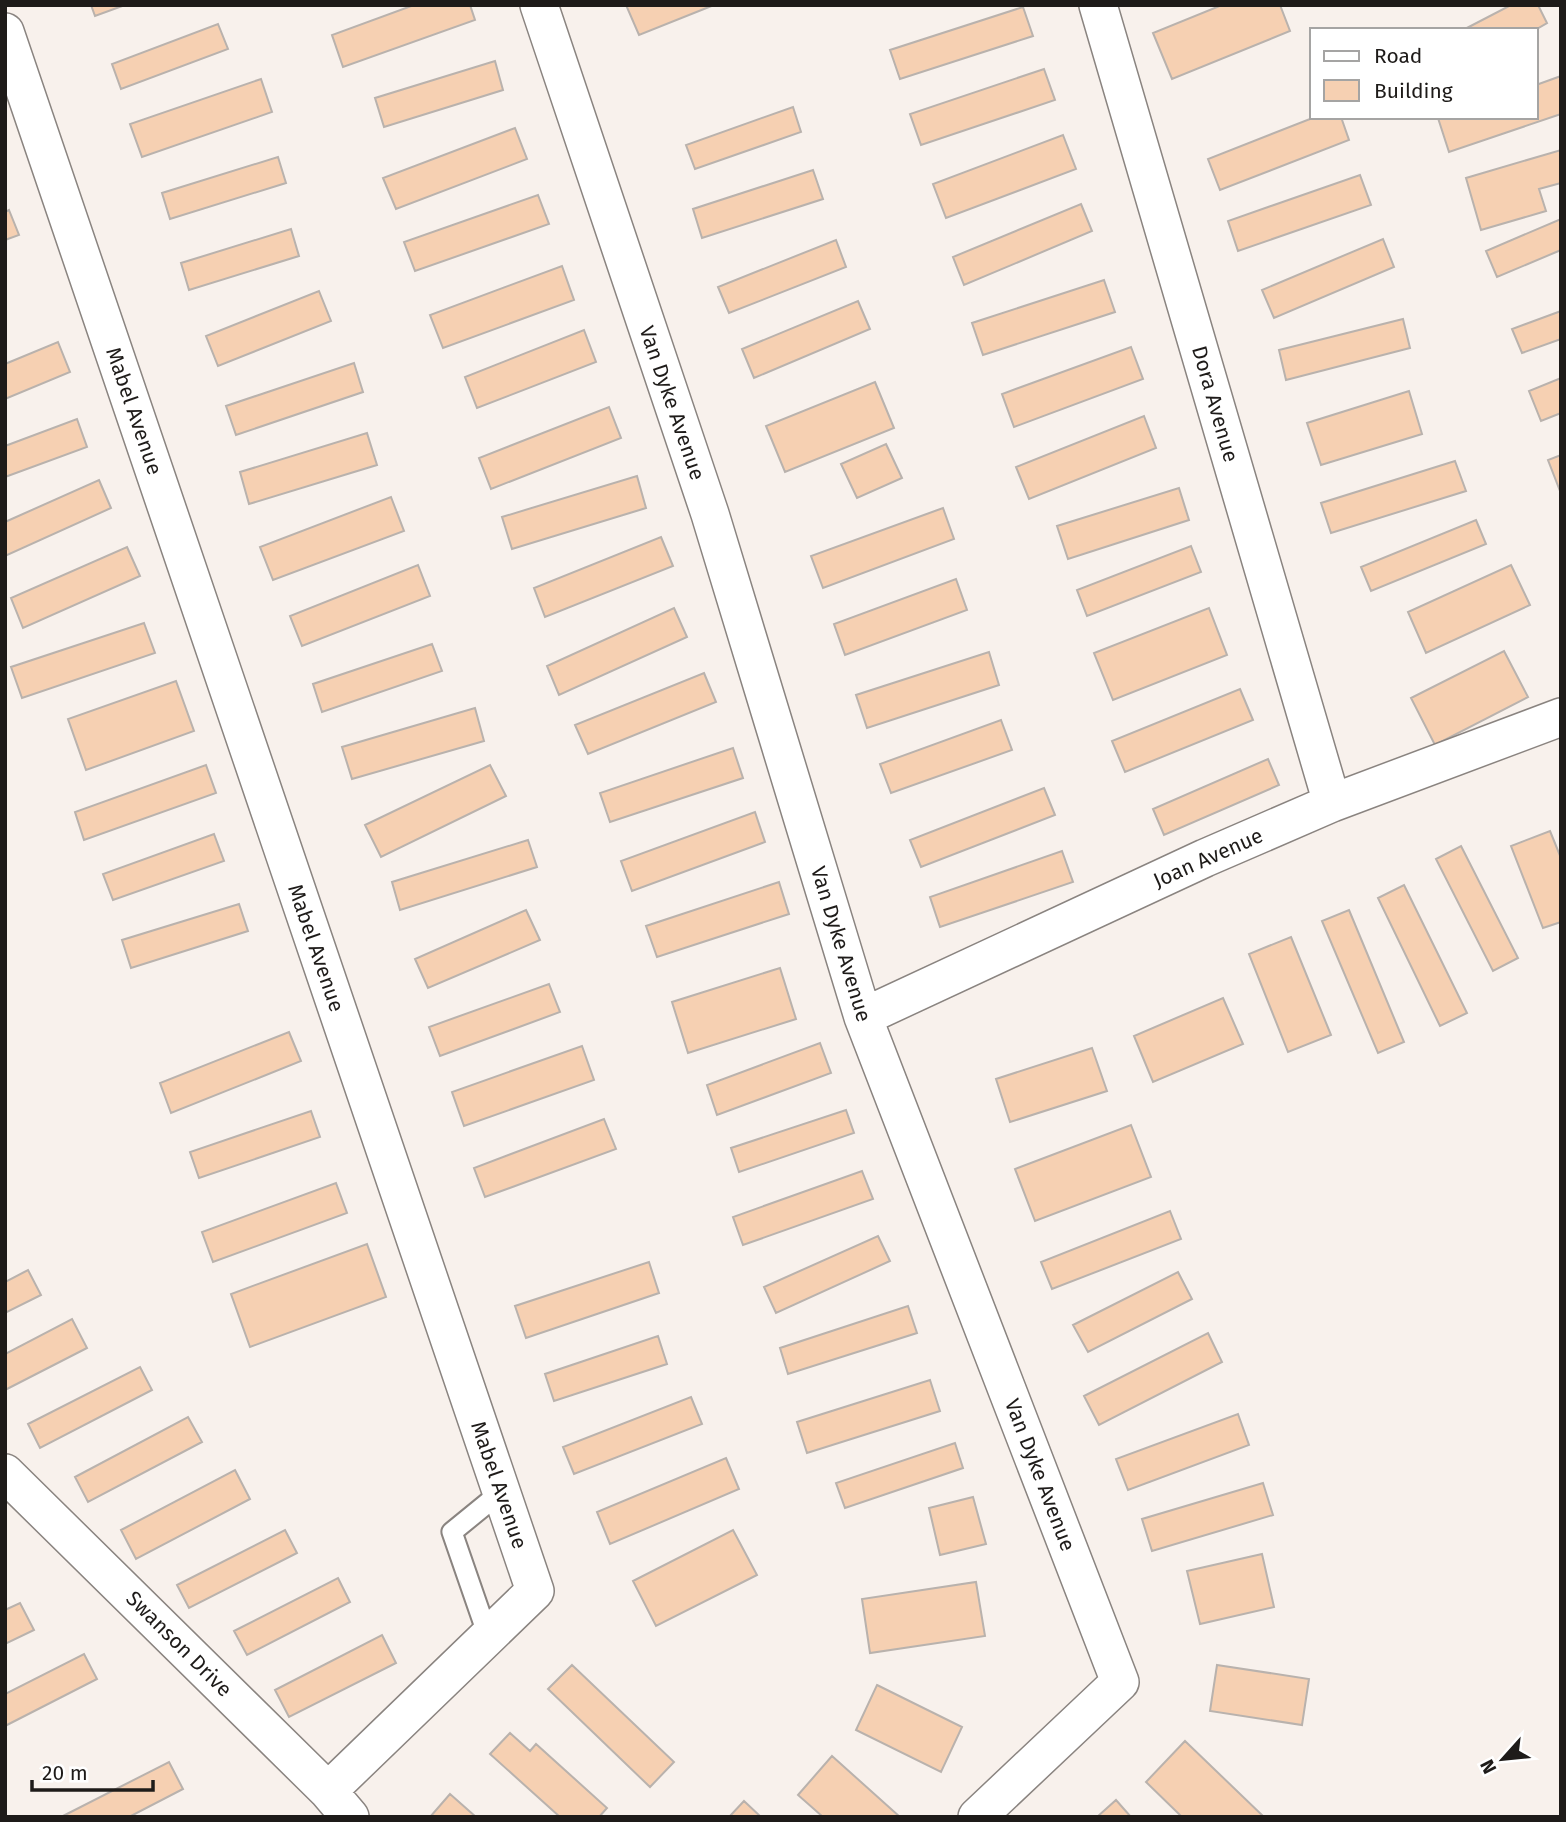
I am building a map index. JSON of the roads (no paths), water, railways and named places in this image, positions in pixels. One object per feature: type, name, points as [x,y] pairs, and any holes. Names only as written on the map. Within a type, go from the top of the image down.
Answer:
[{"type":"street","name":"Van Dyke Avenue","points":[[539,5],[710,514],[863,1017],[1120,1682],[977,1817]]},
{"type":"street","name":"Dora Avenue","points":[[1098,5],[1332,803]]},
{"type":"street","name":"Mabel Avenue","points":[[5,32],[535,1591],[488,1636],[339,1804]]},
{"type":"street","name":"Joan Avenue","points":[[863,1017],[1205,858],[1332,803],[1561,718]]},
{"type":"street","name":"Swanson Drive","points":[[5,1473],[339,1804]]},
{"type":"lane","points":[[488,1636],[452,1532],[501,1492]]}]
